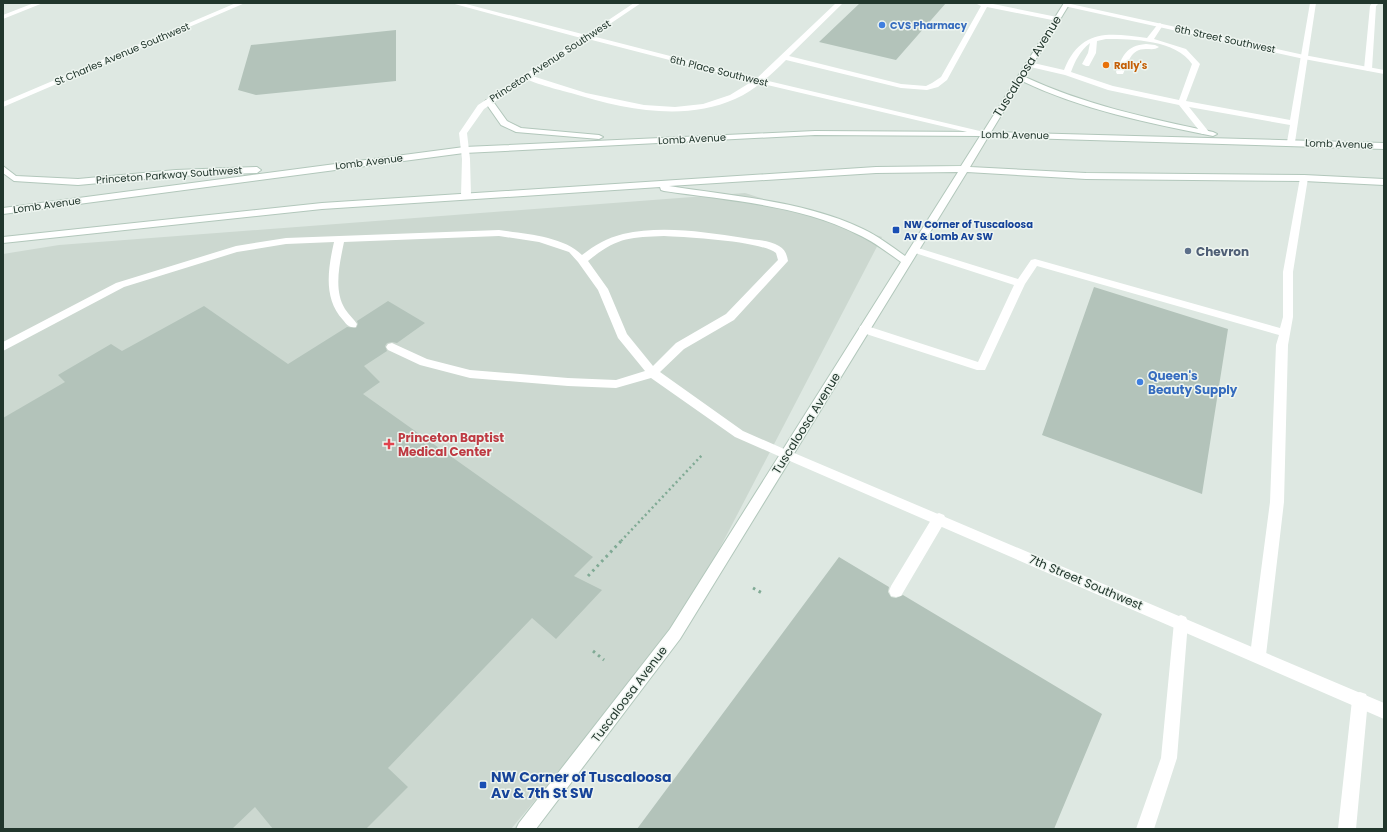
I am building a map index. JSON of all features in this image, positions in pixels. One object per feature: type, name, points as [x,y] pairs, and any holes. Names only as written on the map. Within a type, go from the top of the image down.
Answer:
[{"type":"main road","points":[[3,17],[40,3]]},
{"type":"main road","name":"St Charles Avenue Southwest","points":[[3,105],[242,3]]},
{"type":"main road","name":"6th Place Southwest","points":[[454,3],[586,38],[759,81],[984,134]]},
{"type":"main road","name":"Princeton Avenue Southwest","points":[[466,196],[466,159],[463,133],[481,107],[638,3]]},
{"type":"main road","points":[[526,76],[590,97],[649,109],[693,108],[723,102],[759,81],[840,3]]},
{"type":"main road","points":[[976,3],[1057,19]]},
{"type":"main road","points":[[1291,142],[1313,3]]},
{"type":"main road","points":[[1368,69],[1373,6],[1376,3]]},
{"type":"main road","name":"6th Street Southwest","points":[[1066,4],[1304,57],[1384,72]]},
{"type":"main road","name":"Tuscaloosa Avenue","points":[[525,829],[675,634],[915,250],[984,134],[1021,78],[1066,4]]},
{"type":"main road","points":[[784,57],[901,86],[927,88],[935,85],[944,78],[985,5]]},
{"type":"main road","points":[[1149,41],[1160,25]]},
{"type":"main road","points":[[1067,73],[1078,50],[1087,42],[1094,39],[1121,37],[1149,41],[1180,49],[1191,56],[1196,64]]},
{"type":"main road","points":[[1067,73],[1084,67],[1092,53],[1094,39]]},
{"type":"main road","points":[[1120,72],[1129,52],[1133,48],[1141,47],[1163,48],[1196,64]]},
{"type":"main road","points":[[1029,64],[1182,103],[1294,123]]},
{"type":"main road","points":[[1182,103],[1196,64]]},
{"type":"main road","points":[[1021,78],[1045,91],[1096,109],[1247,141]]},
{"type":"main road","points":[[489,102],[504,122],[519,130],[600,137],[678,139]]},
{"type":"main road","points":[[1182,103],[1205,132]]},
{"type":"main road","name":"Lomb Avenue","points":[[3,211],[464,150],[678,139],[815,133],[984,134],[1291,142],[1384,146]]},
{"type":"main road","name":"Princeton Parkway Southwest","points":[[3,169],[14,178],[78,182],[176,173],[338,166]]},
{"type":"main road","points":[[3,240],[322,206],[876,170],[963,169],[1086,176],[1304,178],[1384,182]]},
{"type":"main road","points":[[1258,655],[1277,502],[1282,345],[1288,317],[1288,272],[1304,178]]},
{"type":"main road","points":[[641,185],[758,203],[818,216],[854,228],[907,262]]},
{"type":"main road","name":"7th Street Southwest","points":[[3,347],[120,285],[236,249],[286,241],[500,233],[541,239],[572,250],[582,260],[603,289],[622,335],[653,373],[739,434],[1258,655],[1384,711]]},
{"type":"main road","points":[[392,347],[424,362],[470,374],[568,382],[616,384],[653,373],[680,346],[730,317],[783,261],[780,251],[776,247],[769,245],[711,236],[658,234],[625,237],[607,242],[582,260]]},
{"type":"main road","points":[[340,239],[334,270],[334,295],[339,308],[352,324]]},
{"type":"main road","points":[[915,250],[1020,283]]},
{"type":"main road","points":[[864,330],[981,367],[1020,283],[1035,262],[1285,333]]},
{"type":"main road","points":[[896,591],[939,519]]},
{"type":"main road","points":[[1145,829],[1169,758],[1181,622]]},
{"type":"main road","points":[[1347,829],[1360,700]]},
{"type":"path","points":[[588,576],[703,454]]},
{"type":"path","points":[[753,588],[762,593]]},
{"type":"path","points":[[593,651],[604,660]]},
{"type":"shaded area","name":"Princeton Baptist Medical Center","points":[[745,193],[882,237],[675,634],[511,829],[3,829],[3,254],[59,245]]},
{"type":"building","name":"CVS Pharmacy","points":[[860,3],[946,3],[896,60],[819,42]]},
{"type":"building","points":[[396,30],[396,81],[256,95],[238,90],[251,45]]},
{"type":"building","name":"Queen's Beauty Supply","points":[[1094,287],[1228,329],[1202,494],[1042,435]]},
{"type":"building","points":[[388,301],[425,323],[397,343],[387,343],[385,346],[387,351],[364,366],[380,382],[363,394],[593,557],[574,576],[602,590],[556,639],[532,618],[388,768],[408,787],[366,829],[273,829],[255,807],[232,829],[3,829],[3,418],[65,382],[58,375],[111,344],[122,351],[204,306],[288,364],[347,327],[356,328],[358,324],[357,321]]},
{"type":"building","points":[[839,557],[889,587],[888,592],[891,597],[896,598],[903,595],[1102,714],[1054,829],[637,829]]},
{"type":"place","name":"CVS Pharmacy","points":[[882,25]]},
{"type":"place","name":"Rally's","points":[[1106,65]]},
{"type":"place","name":"NW Corner of Tuscaloosa Av & Lomb Av SW","points":[[896,230]]},
{"type":"place","name":"Chevron","points":[[1188,251]]},
{"type":"place","name":"Queen's Beauty Supply","points":[[1140,382]]},
{"type":"place","name":"Princeton Baptist Medical Center","points":[[389,444]]},
{"type":"place","name":"NW Corner of Tuscaloosa Av & 7th St SW","points":[[483,785]]}]
